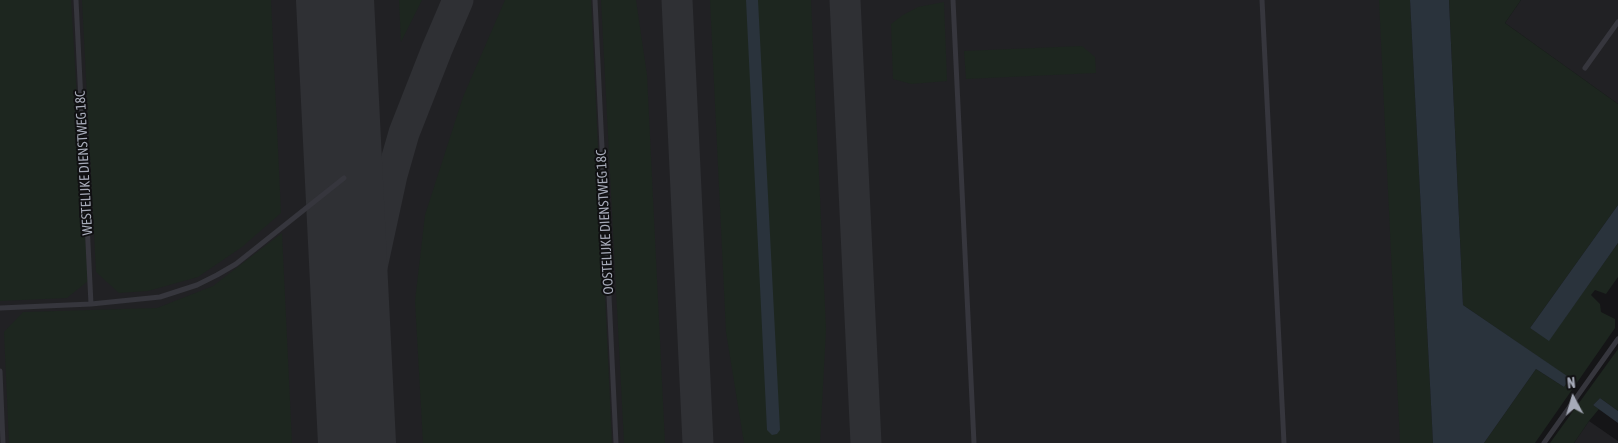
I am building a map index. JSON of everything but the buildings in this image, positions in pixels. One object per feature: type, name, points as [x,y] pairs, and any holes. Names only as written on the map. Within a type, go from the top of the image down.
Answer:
[{"type":"lane","name":"WESTELIJKE DIENSTWEG 18C","points":[[76,0],[91,304]]},
{"type":"lane","name":"OOSTELIJKE DIENSTWEG 18C","points":[[595,0],[616,443]]},
{"type":"lane","points":[[954,0],[974,443]]},
{"type":"lane","points":[[1262,0],[1284,443]]},
{"type":"lane","points":[[1585,68],[1618,22]]},
{"type":"lane","points":[[0,308],[113,302],[160,296],[197,285],[236,264],[344,178]]},
{"type":"lane","points":[[1544,443],[1618,339]]},
{"type":"lane","points":[[0,371],[3,443]]},
{"type":"shaded area","points":[[0,0],[1410,0],[1433,443],[0,443]]},
{"type":"shaded area","points":[[0,0],[71,0],[88,281],[67,298],[0,301]]},
{"type":"shaded area","points":[[82,0],[271,0],[281,213],[242,247],[198,277],[148,291],[119,293],[96,272]]},
{"type":"shaded area","points":[[399,0],[422,0],[401,42]]},
{"type":"shaded area","points":[[505,0],[591,0],[612,443],[423,443],[415,301],[425,215],[463,97]]},
{"type":"shaded area","points":[[601,0],[636,0],[647,75],[665,443],[624,443]]},
{"type":"shaded area","points":[[710,0],[811,0],[826,329],[820,443],[744,443],[726,332]]},
{"type":"shaded area","points":[[746,0],[758,0],[780,430],[777,434],[772,435],[767,430]]},
{"type":"shaded area","points":[[1379,0],[1410,0],[1433,443],[1400,443]]},
{"type":"shaded area","points":[[1410,0],[1449,0],[1463,305],[1570,378],[1564,387],[1536,369],[1484,443],[1433,443]]},
{"type":"shaded area","points":[[1449,0],[1521,0],[1505,23],[1618,104],[1618,205],[1530,328],[1549,340],[1618,243],[1618,277],[1606,294],[1595,290],[1591,295],[1600,304],[1601,312],[1615,319],[1615,328],[1535,443],[1484,443],[1536,369],[1564,387],[1569,378],[1463,305]]},
{"type":"shaded area","points":[[1521,0],[1618,0],[1618,104],[1505,23]]},
{"type":"shaded area","points":[[944,2],[947,81],[911,84],[893,79],[891,24],[918,7]]},
{"type":"shaded area","points":[[1082,46],[1095,57],[1096,73],[966,79],[964,51]]},
{"type":"shaded area","points":[[1618,205],[1618,243],[1549,341],[1530,328]]},
{"type":"shaded area","points":[[282,233],[292,443],[9,443],[4,332],[23,312],[157,308],[213,286]]},
{"type":"shaded area","points":[[1618,349],[1618,411],[1600,398],[1593,405],[1599,409],[1574,443],[1550,443]]},
{"type":"shaded area","points":[[1600,398],[1618,411],[1618,423],[1593,405]]},
{"type":"shaded area","points":[[1589,421],[1618,441],[1618,443],[1574,443]]},
{"type":"taxiway","points":[[359,443],[362,344],[369,281],[392,175],[404,133],[458,0]]},
{"type":"taxiway","points":[[677,0],[698,443]]},
{"type":"taxiway","points":[[845,0],[866,443]]},
{"type":"runway","points":[[335,0],[357,443]]}]
